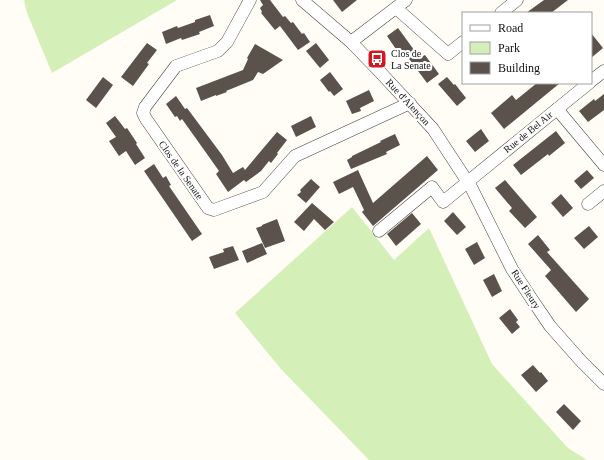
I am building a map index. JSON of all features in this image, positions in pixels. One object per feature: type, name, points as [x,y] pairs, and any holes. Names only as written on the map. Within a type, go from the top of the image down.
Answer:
[{"type":"street","name":"Clos de la Senate","points":[[250,0],[227,42],[218,51],[176,66],[145,107],[144,112],[146,120],[208,208],[214,210],[263,192],[295,156],[410,104]]},
{"type":"street","name":"Rue d'Alençon","points":[[302,0],[350,42],[433,129],[468,181]]},
{"type":"street","points":[[350,42],[406,0]]},
{"type":"street","points":[[502,12],[517,0]]},
{"type":"street","points":[[396,8],[448,54],[462,43]]},
{"type":"street","name":"Rue de Bel Air","points":[[592,80],[604,71]]},
{"type":"street","name":"Rue de Bel Air","points":[[379,231],[432,186],[443,202],[588,84]]},
{"type":"street","points":[[557,109],[604,165]]},
{"type":"street","name":"Rue Fleury","points":[[468,181],[512,269],[531,298],[550,326],[604,384]]},
{"type":"street","points":[[588,204],[604,191]]},
{"type":"green space","points":[[24,0],[177,0],[52,73],[27,13]]},
{"type":"green space","points":[[352,207],[394,260],[429,228],[492,364],[568,448],[587,460],[369,460],[280,368],[235,313]]},
{"type":"building","points":[[260,0],[270,0],[283,17],[285,16],[291,23],[293,22],[302,34],[304,33],[310,42],[298,50],[280,26],[275,30],[261,13],[260,8],[263,5]]},
{"type":"building","points":[[333,0],[357,0],[342,12]]},
{"type":"building","points":[[544,0],[568,0],[552,12],[527,12]]},
{"type":"building","points":[[210,15],[214,26],[199,32],[200,34],[182,40],[181,38],[166,44],[162,32],[177,26],[178,28],[195,22],[195,20]]},
{"type":"building","points":[[398,28],[420,58],[425,55],[439,74],[427,83],[404,52],[400,55],[387,36]]},
{"type":"building","points":[[592,34],[603,48],[592,57]]},
{"type":"building","points":[[147,43],[157,50],[133,86],[121,77]]},
{"type":"building","points":[[316,43],[329,60],[320,68],[306,51]]},
{"type":"building","points":[[255,44],[283,60],[263,74],[258,72],[253,80],[226,91],[227,92],[201,101],[196,88],[243,70],[248,59],[247,58]]},
{"type":"building","points":[[330,72],[343,89],[334,96],[320,80]]},
{"type":"building","points":[[103,77],[113,85],[96,108],[86,100]]},
{"type":"building","points":[[447,77],[454,85],[455,84],[466,98],[457,106],[438,84]]},
{"type":"building","points":[[536,84],[559,84],[504,129],[491,113],[512,95],[516,100]]},
{"type":"building","points":[[369,90],[374,101],[360,108],[361,111],[352,114],[346,101]]},
{"type":"building","points":[[604,94],[604,110],[588,122],[579,111],[594,99],[595,101]]},
{"type":"building","points":[[176,96],[185,109],[187,108],[222,155],[233,173],[243,167],[245,170],[277,132],[287,140],[271,163],[269,161],[261,171],[246,182],[244,180],[228,192],[216,174],[219,171],[182,119],[180,121],[177,116],[175,117],[166,104]]},
{"type":"building","points":[[115,116],[125,129],[127,128],[145,158],[135,165],[126,151],[119,156],[109,141],[116,137],[106,123]]},
{"type":"building","points":[[311,116],[316,127],[296,137],[291,126]]},
{"type":"building","points":[[481,129],[489,141],[475,152],[466,141]]},
{"type":"building","points":[[556,131],[565,143],[521,175],[513,165]]},
{"type":"building","points":[[395,134],[400,145],[386,152],[387,154],[351,169],[347,160],[352,156]]},
{"type":"building","points":[[427,156],[438,170],[373,226],[362,212],[364,210],[353,187],[339,194],[333,182],[358,170],[373,203]]},
{"type":"building","points":[[154,164],[163,178],[166,176],[171,185],[169,186],[202,234],[192,241],[144,171]]},
{"type":"building","points":[[587,170],[594,178],[581,189],[574,181]]},
{"type":"building","points":[[311,179],[320,187],[306,203],[297,195]]},
{"type":"building","points":[[505,180],[537,217],[525,228],[509,211],[512,208],[495,188]]},
{"type":"building","points":[[561,194],[573,208],[563,217],[551,203]]},
{"type":"building","points":[[312,203],[334,222],[325,230],[314,219],[304,231],[294,222]]},
{"type":"building","points":[[453,212],[466,227],[457,235],[444,221]]},
{"type":"building","points":[[412,213],[421,224],[396,246],[387,234]]},
{"type":"building","points":[[277,219],[285,241],[265,248],[256,228]]},
{"type":"building","points":[[589,226],[598,237],[584,249],[574,238]]},
{"type":"building","points":[[538,235],[550,250],[547,252],[589,299],[576,312],[545,276],[551,270],[528,244]]},
{"type":"building","points":[[477,242],[485,258],[474,265],[465,249]]},
{"type":"building","points":[[262,243],[267,254],[247,263],[242,251]]},
{"type":"building","points":[[233,246],[239,260],[214,269],[209,257],[224,252],[223,249]]},
{"type":"building","points":[[494,274],[502,291],[492,297],[483,280]]},
{"type":"building","points":[[510,309],[518,320],[516,322],[520,327],[512,334],[499,318]]},
{"type":"building","points":[[533,365],[548,381],[536,392],[521,375]]},
{"type":"building","points":[[564,404],[581,421],[573,430],[556,412]]},
{"type":"place","name":"Clos de La Senate","points":[[377,59]]}]
